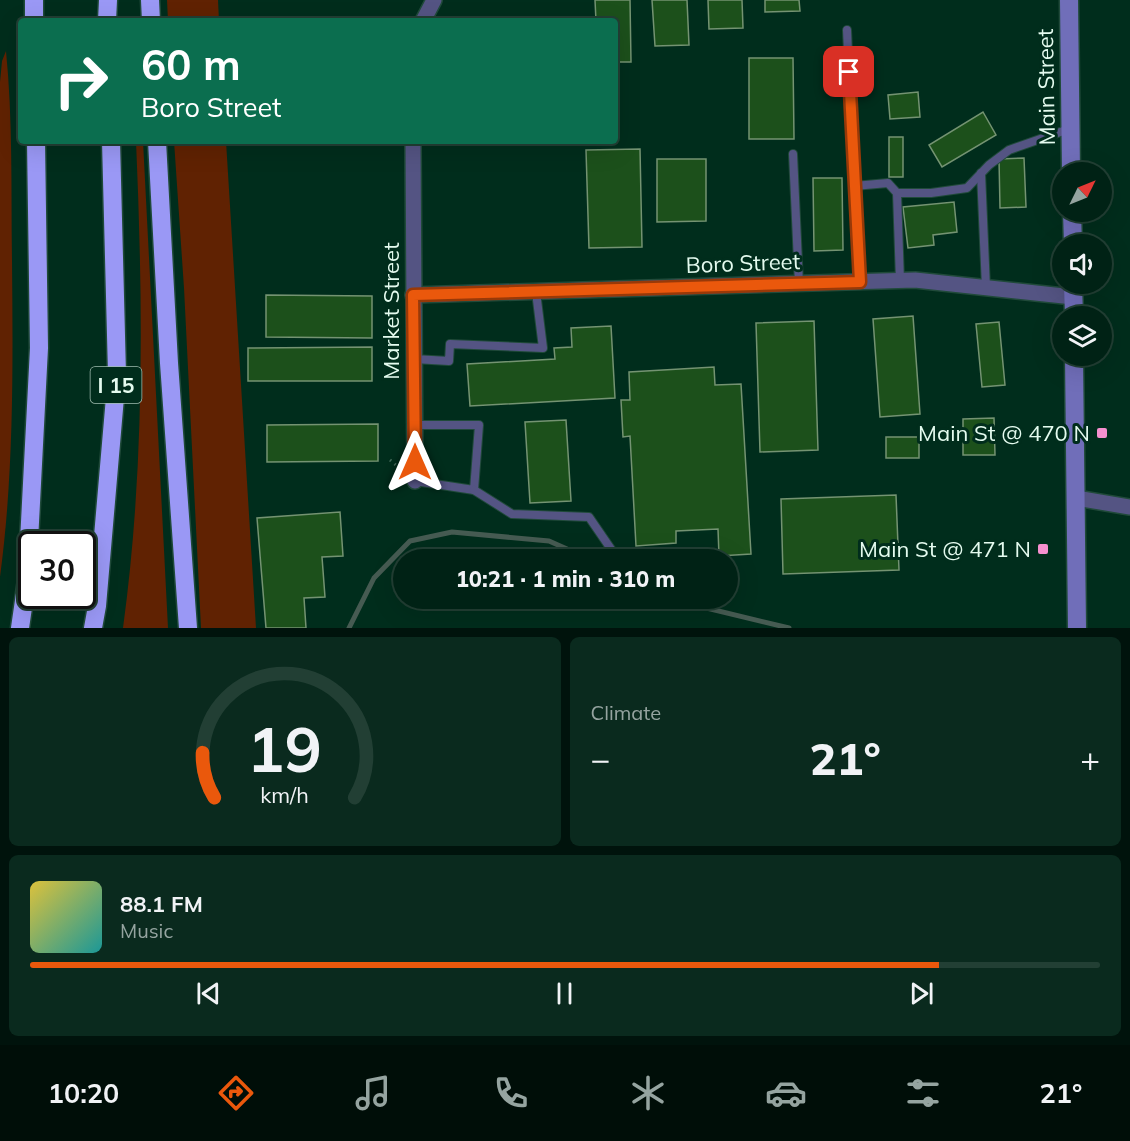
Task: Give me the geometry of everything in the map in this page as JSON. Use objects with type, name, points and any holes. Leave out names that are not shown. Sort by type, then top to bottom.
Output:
[{"type":"highway","points":[[34,0],[34,18]]},
{"type":"highway","points":[[107,18],[108,0]]},
{"type":"highway","points":[[150,0],[151,18]]},
{"type":"highway","points":[[20,628],[27,580],[39,348],[36,144]]},
{"type":"highway","name":"I 15","points":[[93,628],[97,606],[117,374],[111,144]]},
{"type":"highway","points":[[157,144],[188,628]]},
{"type":"main road","name":"Main Street","points":[[1069,0],[1071,162]]},
{"type":"main road","points":[[1074,366],[1077,628]]},
{"type":"street","points":[[425,18],[434,0]]},
{"type":"street","name":"Market Street","points":[[412,144],[415,481]]},
{"type":"street","name":"Boro Street","points":[[413,295],[915,280],[986,288],[1052,290]]},
{"type":"street","points":[[1076,498],[1130,507]]},
{"type":"lane","points":[[847,30],[860,282]]},
{"type":"lane","points":[[897,193],[931,193],[967,188],[1008,150],[1071,129]]},
{"type":"lane","points":[[793,154],[800,284]]},
{"type":"lane","points":[[981,173],[986,288]]},
{"type":"lane","points":[[854,186],[888,183],[897,193],[900,281]]},
{"type":"lane","points":[[414,359],[449,361],[450,345],[543,348],[536,292]]},
{"type":"lane","points":[[414,425],[479,425],[474,490]]},
{"type":"lane","points":[[415,481],[474,490],[512,514],[589,517],[611,549]]},
{"type":"shaded area","points":[[167,0],[218,0],[219,18],[168,18]]},
{"type":"shaded area","points":[[6,51],[11,156],[12,379],[8,498],[0,577],[0,82],[2,61]]},
{"type":"shaded area","points":[[136,144],[143,144],[168,628],[123,628],[139,446],[140,263]]},
{"type":"shaded area","points":[[174,144],[226,144],[256,628],[201,628],[184,288]]},
{"type":"building","points":[[595,0],[630,0],[631,62],[618,62],[618,18],[596,18]]},
{"type":"building","points":[[652,0],[687,0],[689,45],[655,46]]},
{"type":"building","points":[[708,0],[742,0],[743,28],[709,29]]},
{"type":"building","points":[[765,0],[799,0],[800,11],[765,12]]},
{"type":"building","points":[[749,58],[793,58],[794,139],[749,139]]},
{"type":"building","points":[[918,92],[920,117],[890,119],[888,95]]},
{"type":"building","points":[[983,112],[996,135],[942,167],[929,145]]},
{"type":"building","points":[[889,137],[903,137],[903,177],[889,177]]},
{"type":"building","points":[[640,149],[642,247],[589,248],[586,150]]},
{"type":"building","points":[[1024,158],[1026,207],[1000,208],[999,159]]},
{"type":"building","points":[[657,159],[706,159],[706,221],[657,222]]},
{"type":"building","points":[[813,178],[842,178],[843,250],[814,251]]},
{"type":"building","points":[[954,202],[957,232],[933,235],[934,245],[908,248],[903,207]]},
{"type":"building","points":[[266,295],[372,296],[372,338],[266,337]]},
{"type":"building","points":[[913,316],[920,414],[880,417],[873,319]]},
{"type":"building","points":[[814,321],[818,450],[760,452],[756,323]]},
{"type":"building","points":[[999,322],[1005,385],[982,387],[976,324]]},
{"type":"building","points":[[611,326],[615,398],[470,406],[467,364],[555,359],[554,348],[572,347],[571,328]]},
{"type":"building","points":[[372,347],[372,381],[248,381],[248,348]]},
{"type":"building","points":[[714,367],[715,385],[741,384],[751,554],[738,555],[738,549],[719,549],[718,529],[676,531],[676,543],[636,546],[630,436],[623,437],[621,400],[630,400],[629,372]]},
{"type":"building","points":[[994,418],[995,455],[963,455],[963,419]]},
{"type":"building","points":[[566,420],[571,501],[530,503],[525,422]]},
{"type":"building","points":[[378,424],[378,461],[267,462],[267,425]]},
{"type":"building","points":[[886,437],[919,437],[919,458],[886,458]]},
{"type":"building","points":[[896,495],[899,570],[783,574],[781,499]]},
{"type":"building","points":[[340,512],[343,556],[322,557],[325,597],[304,598],[306,628],[266,628],[257,518]]},
{"type":"waterway","points":[[402,549],[410,541],[452,532],[549,541],[567,549]]},
{"type":"waterway","points":[[349,628],[374,578],[393,558]]},
{"type":"waterway","points":[[710,609],[789,628]]},
{"type":"place","name":"Main St @ 470 N","points":[[1102,433]]},
{"type":"place","name":"Main St @ 471 N","points":[[1043,549]]},
{"type":"route","points":[[415,462],[413,295],[860,282],[849,72]]}]
